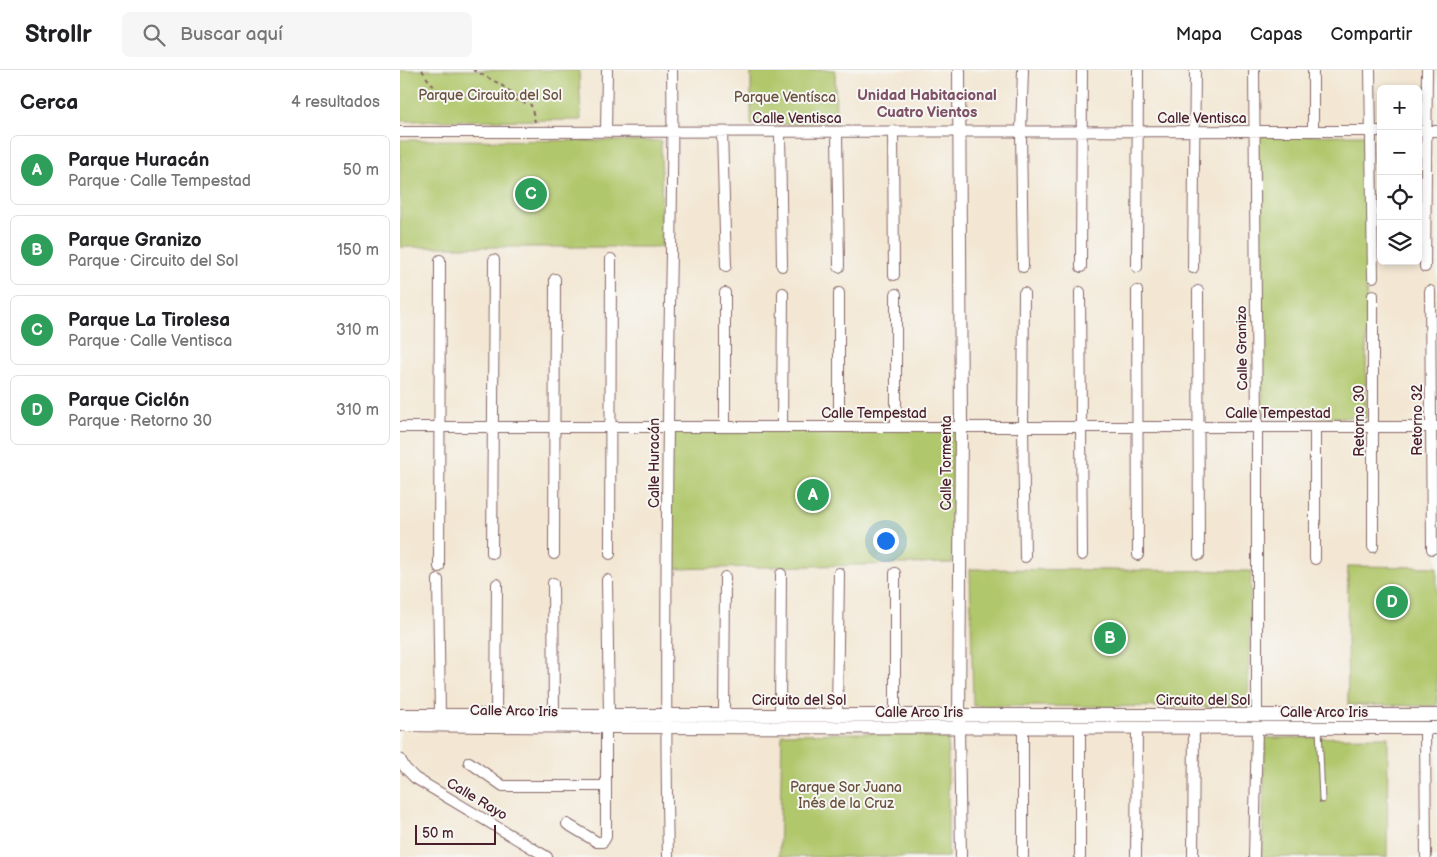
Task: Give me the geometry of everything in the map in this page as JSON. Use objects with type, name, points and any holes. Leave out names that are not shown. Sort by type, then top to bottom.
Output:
[{"type":"street","points":[[606,132],[607,70]]},
{"type":"street","name":"Calle Huracán","points":[[668,857],[666,721],[673,132],[672,70]]},
{"type":"street","name":"Calle Tormenta","points":[[959,70],[961,427],[959,721],[961,857]]},
{"type":"street","points":[[1023,70],[1021,132],[1024,267]]},
{"type":"street","points":[[1080,267],[1082,70]]},
{"type":"street","points":[[1137,267],[1138,70]]},
{"type":"street","points":[[1193,268],[1195,70]]},
{"type":"street","name":"Calle Granizo","points":[[1254,70],[1257,428],[1254,857]]},
{"type":"street","points":[[1313,70],[1313,131]]},
{"type":"street","points":[[1370,70],[1376,131],[1373,277]]},
{"type":"street","points":[[1425,266],[1422,132],[1427,70]]},
{"type":"street","name":"Calle Ventisca","points":[[400,132],[1376,131]]},
{"type":"street","points":[[722,132],[726,266]]},
{"type":"street","points":[[780,132],[782,266]]},
{"type":"street","points":[[837,132],[840,268]]},
{"type":"street","points":[[893,132],[894,275]]},
{"type":"street","points":[[1422,132],[1437,132]]},
{"type":"street","points":[[610,554],[611,259]]},
{"type":"street","points":[[439,567],[440,260]]},
{"type":"street","points":[[492,553],[494,260]]},
{"type":"street","points":[[554,554],[555,279]]},
{"type":"street","points":[[1198,291],[1199,555]]},
{"type":"street","name":"Retorno 32","points":[[1430,291],[1434,427],[1432,549]]},
{"type":"street","points":[[1080,292],[1082,555]]},
{"type":"street","points":[[1137,292],[1136,427],[1138,555]]},
{"type":"street","points":[[724,427],[725,293]]},
{"type":"street","points":[[782,293],[782,427]]},
{"type":"street","points":[[839,293],[839,427]]},
{"type":"street","points":[[1024,293],[1023,427],[1025,557]]},
{"type":"street","points":[[896,294],[896,427]]},
{"type":"street","name":"Retorno 30","points":[[1373,295],[1373,547]]},
{"type":"street","name":"Calle Tempestad","points":[[400,427],[1434,427]]},
{"type":"street","points":[[1315,427],[1315,559]]},
{"type":"street","points":[[837,715],[839,573]]},
{"type":"street","points":[[780,715],[781,574]]},
{"type":"street","points":[[895,574],[895,715]]},
{"type":"street","points":[[724,715],[725,577]]},
{"type":"street","points":[[438,580],[440,715]]},
{"type":"street","points":[[567,824],[598,842],[603,842],[606,837],[608,721],[607,580]]},
{"type":"street","points":[[553,583],[554,715]]},
{"type":"street","points":[[496,715],[497,584]]},
{"type":"street","points":[[400,715],[554,715],[608,721]]},
{"type":"street","name":"Circuito del Sol","points":[[666,721],[724,715],[895,715],[959,721],[1357,722],[1437,715]]},
{"type":"street","name":"Calle Arco Iris","points":[[400,726],[608,721],[959,721],[1023,727],[1137,728],[1194,727],[1256,721],[1319,727],[1357,722],[1431,728]]},
{"type":"street","points":[[1023,727],[1023,857]]},
{"type":"street","points":[[1192,857],[1194,727]]},
{"type":"street","points":[[1080,728],[1080,857]]},
{"type":"street","points":[[1136,857],[1137,728]]},
{"type":"street","points":[[1426,857],[1431,728]]},
{"type":"street","name":"Calle Rayo","points":[[400,759],[405,768],[415,778],[547,857]]},
{"type":"street","points":[[469,762],[503,786],[606,786]]},
{"type":"lane","points":[[1319,727],[1322,800]]},
{"type":"path","points":[[422,70],[434,88],[448,96],[461,97],[471,95],[520,100],[531,106]]},
{"type":"path","points":[[473,70],[498,83],[531,106],[537,132]]},
{"type":"green space","name":"Parque Circuito del Sol","points":[[400,70],[579,70],[581,120],[400,121]]},
{"type":"green space","name":"Parque Ventísca","points":[[751,70],[835,70],[836,123],[751,125]]},
{"type":"green space","points":[[1367,135],[1366,418],[1263,415],[1258,136]]},
{"type":"green space","points":[[400,140],[661,141],[662,247],[400,247]]},
{"type":"green space","points":[[668,427],[961,427],[952,563],[670,569]]},
{"type":"green space","points":[[1348,566],[1437,567],[1437,706],[1348,705]]},
{"type":"green space","points":[[970,569],[1251,571],[1248,707],[973,706]]},
{"type":"green space","name":"Parque Sor Juana Inés de la Cruz","points":[[948,732],[948,857],[779,857],[782,734]]},
{"type":"green space","points":[[1388,737],[1387,857],[1262,857],[1265,738]]},
{"type":"place","name":"Parque La Tirolesa","points":[[531,194]]},
{"type":"place","name":"Parque Huracán","points":[[813,495]]},
{"type":"place","name":"Parque Ciclón","points":[[1392,602]]},
{"type":"place","name":"Parque Granizo","points":[[1110,638]]},
{"type":"district","name":"Unidad Habitacional Cuatro Vientos","points":[[927,104]]}]
